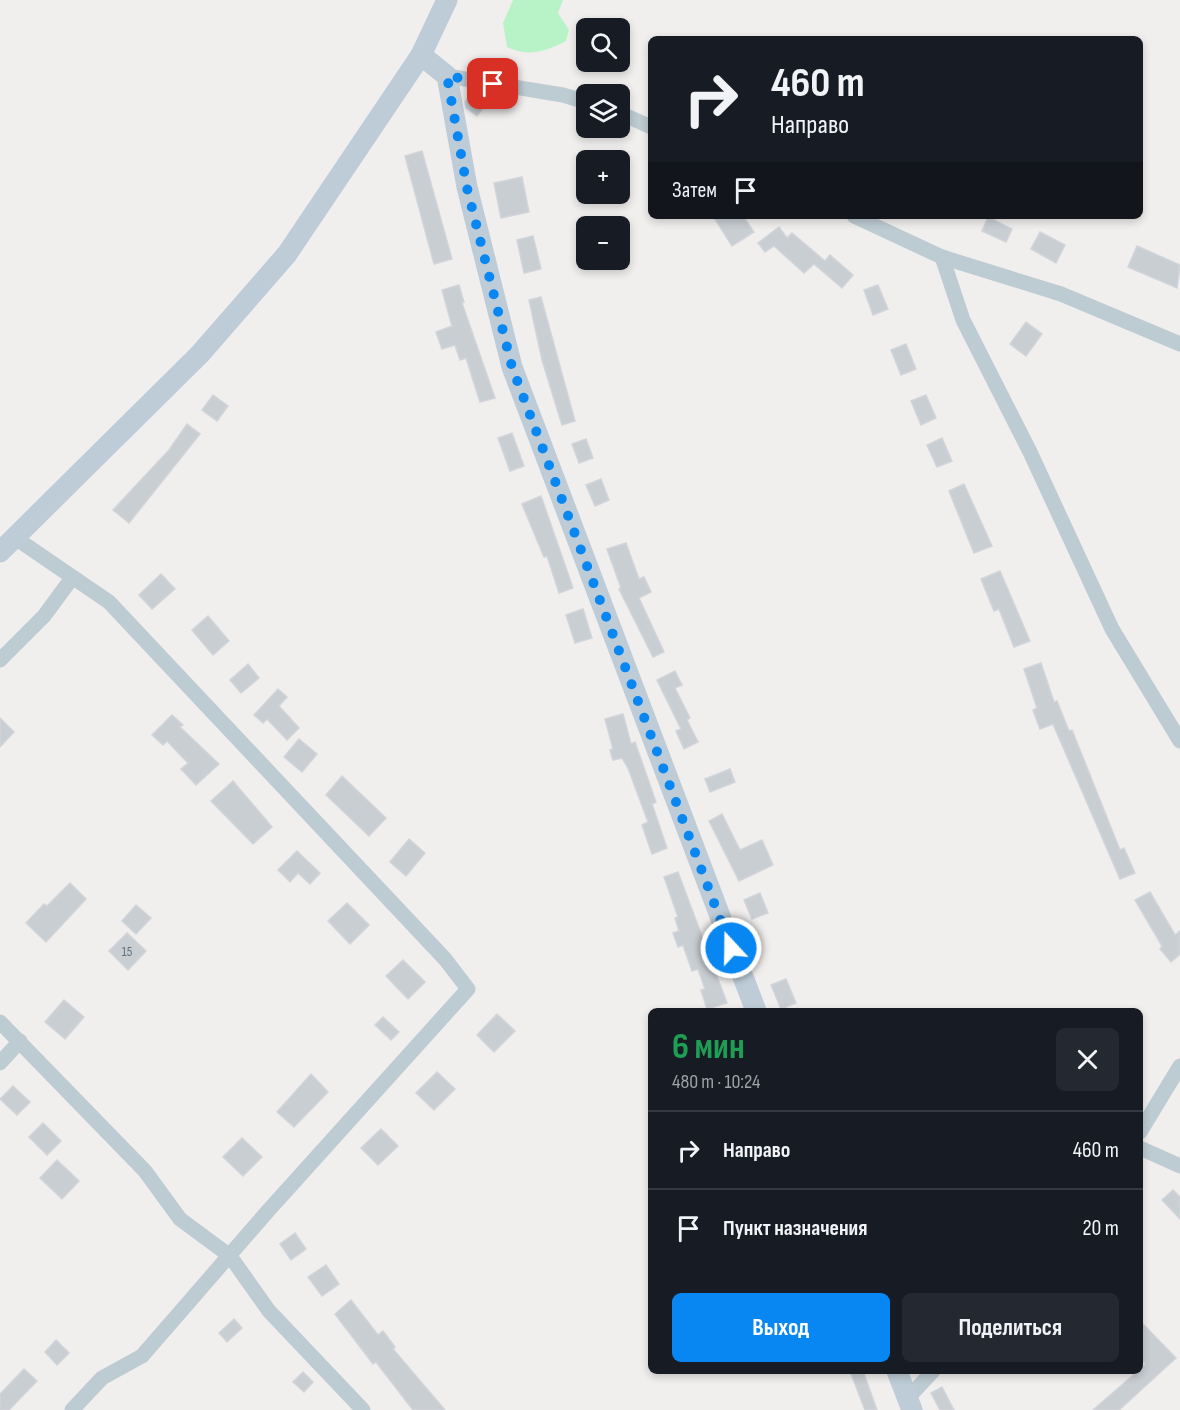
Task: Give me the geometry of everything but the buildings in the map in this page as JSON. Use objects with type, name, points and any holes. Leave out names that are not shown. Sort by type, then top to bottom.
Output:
[{"type":"street","points":[[72,1410],[102,1378],[142,1356],[468,989],[445,958],[109,602],[72,578],[7,544],[200,354],[287,254],[421,55],[447,0]]},
{"type":"street","points":[[421,55],[447,76],[576,99]]},
{"type":"street","points":[[447,76],[467,188],[512,367],[755,1008]]},
{"type":"street","points":[[630,118],[648,126]]},
{"type":"street","points":[[860,219],[942,257],[1061,294],[1180,344]]},
{"type":"street","points":[[942,257],[963,320],[1030,452],[1113,629],[1180,741]]},
{"type":"street","points":[[0,660],[44,616],[72,578]]},
{"type":"street","points":[[0,1022],[145,1171],[180,1219],[230,1256],[269,1311],[363,1410]]},
{"type":"street","points":[[0,1063],[20,1041]]},
{"type":"street","points":[[1143,1127],[1180,1066]]},
{"type":"street","points":[[1143,1149],[1180,1166]]},
{"type":"street","points":[[898,1374],[910,1404]]},
{"type":"street","points":[[910,1404],[931,1374]]},
{"type":"green space","points":[[513,0],[563,0],[558,13],[569,30],[566,41],[536,52],[522,52],[507,47],[503,23]]},
{"type":"route","points":[[493,84],[447,76],[467,188],[512,367],[731,948]]}]
